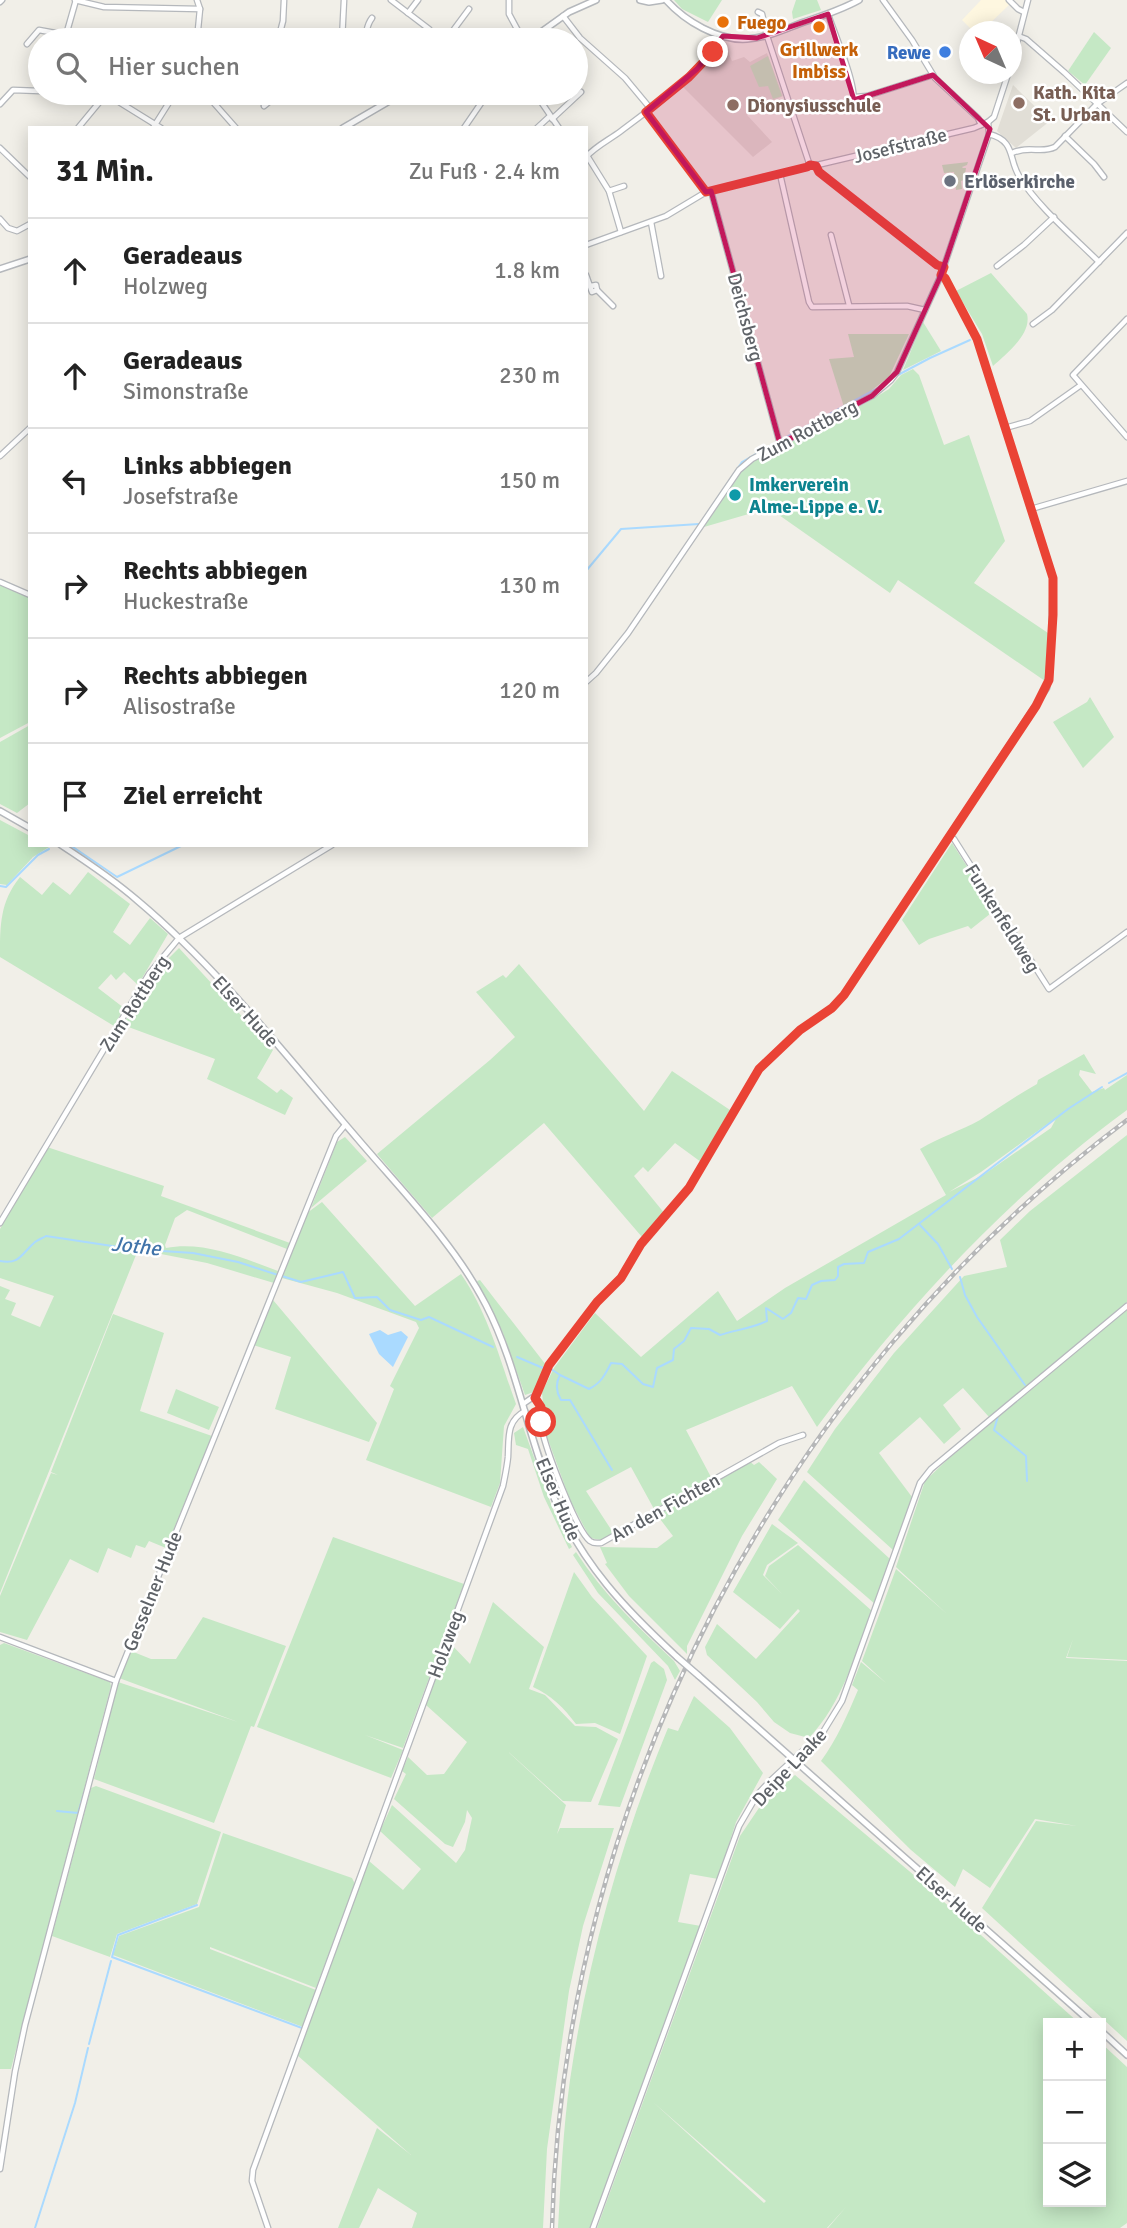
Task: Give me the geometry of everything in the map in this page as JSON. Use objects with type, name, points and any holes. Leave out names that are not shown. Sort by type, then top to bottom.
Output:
[{"type":"street","points":[[68,28],[75,0],[104,7],[200,9]]},
{"type":"street","points":[[104,0],[104,7]]},
{"type":"street","points":[[197,0],[200,9],[198,28]]},
{"type":"street","points":[[281,28],[284,0]]},
{"type":"street","points":[[343,28],[344,0]]},
{"type":"street","points":[[391,0],[428,28]]},
{"type":"street","points":[[408,13],[418,0]]},
{"type":"street","points":[[509,0],[509,14],[517,28]]},
{"type":"street","points":[[546,28],[563,16],[596,0]]},
{"type":"street","points":[[640,0],[664,0],[682,16],[723,36],[746,40],[767,36],[859,0]]},
{"type":"street","points":[[883,0],[933,75],[978,118],[981,125]]},
{"type":"street","points":[[1009,0],[1024,12]]},
{"type":"street","points":[[1022,21],[1028,0]]},
{"type":"street","points":[[455,28],[469,9]]},
{"type":"street","points":[[758,12],[762,14],[767,36],[812,165],[937,265],[944,267]]},
{"type":"street","points":[[828,14],[846,63],[855,97],[853,104]]},
{"type":"street","points":[[563,16],[572,28]]},
{"type":"street","points":[[366,28],[372,18]]},
{"type":"street","points":[[588,155],[703,64],[723,36]]},
{"type":"street","points":[[1022,38],[1127,132]]},
{"type":"street","points":[[588,45],[625,78],[708,192]]},
{"type":"street","points":[[855,97],[867,96],[933,75]]},
{"type":"street","points":[[1012,153],[1025,148],[1052,149],[1097,104],[1127,83]]},
{"type":"street","points":[[1005,84],[996,115],[988,122],[989,134],[1006,143],[1012,153],[1017,173],[1027,188],[1099,262]]},
{"type":"street","points":[[0,104],[13,90],[28,91]]},
{"type":"street","points":[[80,126],[97,105]]},
{"type":"street","points":[[127,105],[157,126],[168,105]]},
{"type":"street","points":[[216,105],[234,126]]},
{"type":"street","points":[[346,126],[382,105]]},
{"type":"street","points":[[465,126],[480,105]]},
{"type":"street","points":[[543,105],[557,126]]},
{"type":"street","points":[[540,126],[566,105]]},
{"type":"street","name":"Josefstraße","points":[[588,244],[666,216],[708,192],[988,122]]},
{"type":"street","name":"Zum Rottberg","points":[[588,680],[628,633],[739,470],[752,458],[872,396],[897,372],[941,275],[989,134]]},
{"type":"street","points":[[1065,136],[1104,177]]},
{"type":"street","points":[[0,148],[28,175]]},
{"type":"street","points":[[588,158],[609,191],[621,232]]},
{"type":"street","points":[[780,174],[812,307],[907,306],[925,310]]},
{"type":"street","points":[[609,191],[624,186]]},
{"type":"street","name":"Deichsberg","points":[[708,192],[780,444]]},
{"type":"street","points":[[997,266],[1054,217]]},
{"type":"street","points":[[0,219],[8,228],[17,231],[28,225]]},
{"type":"street","points":[[651,222],[661,276]]},
{"type":"street","points":[[1033,324],[1052,310],[1127,233]]},
{"type":"street","points":[[831,235],[849,305]]},
{"type":"street","points":[[0,269],[28,260]]},
{"type":"street","points":[[524,1407],[535,1398],[549,1365],[597,1302],[621,1278],[641,1244],[689,1188],[759,1069],[800,1030],[832,1008],[844,995],[1042,697],[1048,684],[1054,586],[977,339],[941,275]]},
{"type":"street","points":[[592,290],[613,306]]},
{"type":"street","points":[[1127,319],[1073,375],[1127,437]]},
{"type":"street","points":[[1005,428],[1030,421],[1081,384]]},
{"type":"street","points":[[0,456],[28,430]]},
{"type":"street","points":[[1031,509],[1127,481]]},
{"type":"street","points":[[0,582],[28,594]]},
{"type":"street","points":[[0,811],[28,827]]},
{"type":"street","name":"Funkenfeldweg","points":[[950,836],[1049,989],[1127,932]]},
{"type":"street","name":"Elser Hude","points":[[64,847],[136,899],[179,938],[248,1013],[432,1226],[471,1277],[500,1334],[554,1498],[580,1549],[623,1605],[677,1657],[1085,2018]]},
{"type":"street","name":"Zum Rottberg","points":[[0,1223],[149,974],[179,938],[329,847]]},
{"type":"street","name":"Gesselner Hude","points":[[0,2169],[14,2076],[25,2025],[116,1681],[331,1148],[345,1125]]},
{"type":"street","name":"Deipe Laake","points":[[593,2228],[739,1825],[757,1795],[823,1732],[842,1701],[920,1483],[930,1469],[1127,1306]]},
{"type":"street","name":"An den Fichten","points":[[535,1398],[541,1407],[543,1434],[556,1473],[575,1515],[593,1543],[601,1543],[779,1443],[803,1434]]},
{"type":"street","name":"Holzweg","points":[[268,2228],[252,2181],[252,2173],[503,1486],[509,1429],[524,1407]]},
{"type":"street","points":[[0,1637],[116,1681]]},
{"type":"street","points":[[1106,2036],[1127,2055]]},
{"type":"highlighted area","points":[[828,14],[854,100],[933,75],[990,129],[941,275],[897,372],[872,396],[780,444],[711,191],[706,192],[646,112],[697,69],[723,36],[757,38]]},
{"type":"shaded area","points":[[981,0],[1005,0],[1009,5],[992,21],[962,20]]},
{"type":"shaded area","name":"Dionysiusschule","points":[[727,49],[732,61],[744,57],[750,62],[767,53],[783,96],[747,115],[772,142],[753,157],[682,86]]},
{"type":"shaded area","name":"Kath. Kita St. Urban","points":[[1013,85],[1050,121],[1016,148],[997,131]]},
{"type":"green space","points":[[674,0],[722,0],[708,22],[682,9]]},
{"type":"green space","points":[[796,0],[817,0],[821,10],[793,19]]},
{"type":"green space","points":[[1094,32],[1111,48],[1085,85],[1068,71]]},
{"type":"green space","points":[[768,56],[782,96],[773,99],[768,86],[759,87],[750,66]]},
{"type":"green space","points":[[968,162],[962,167],[966,168],[964,180],[961,181],[962,189],[956,190],[954,172],[944,173],[942,165]]},
{"type":"green space","points":[[991,273],[1027,314],[1028,321],[1017,343],[993,366],[982,334],[956,291]]},
{"type":"green space","points":[[923,322],[941,351],[903,370]]},
{"type":"green space","points":[[848,334],[909,334],[889,377],[844,407],[829,359],[854,357]]},
{"type":"green space","points":[[913,369],[919,375],[944,445],[969,435],[1005,541],[974,583],[1048,633],[1045,681],[898,580],[890,593],[769,508],[704,527],[742,471],[754,461],[868,402],[889,389],[901,375]]},
{"type":"green space","points":[[0,585],[28,596],[28,723],[0,738]]},
{"type":"green space","points":[[1090,697],[1114,737],[1083,768],[1053,722],[1087,702]]},
{"type":"green space","points":[[28,726],[28,805],[17,813],[0,804],[0,742]]},
{"type":"green space","points":[[0,820],[28,835],[28,847],[49,847],[33,857],[7,885],[0,884]]},
{"type":"green space","points":[[952,843],[995,910],[971,929],[968,926],[919,945],[902,920]]},
{"type":"green space","points":[[88,872],[130,904],[113,932],[130,945],[150,918],[168,934],[138,985],[124,972],[116,980],[111,974],[98,988],[124,1008],[114,1026],[0,957],[2,914],[8,896],[20,877],[42,895],[53,882],[70,895]]},
{"type":"green space","points":[[179,948],[273,1050],[257,1078],[277,1093],[281,1089],[293,1098],[285,1115],[207,1079],[215,1059],[123,1025],[153,974]]},
{"type":"green space","points":[[519,964],[644,1111],[672,1071],[730,1110],[701,1162],[675,1143],[648,1172],[643,1167],[634,1176],[665,1214],[642,1237],[544,1123],[432,1218],[377,1154],[515,1037],[476,992],[503,975],[506,978]]},
{"type":"green space","points":[[1084,1054],[1096,1074],[1080,1070],[1079,1075],[1092,1092],[1104,1088],[1105,1090],[1127,1075],[1127,1110],[1040,1180],[960,1257],[886,1340],[817,1427],[792,1386],[686,1430],[712,1479],[654,1509],[631,1467],[586,1491],[614,1534],[601,1540],[590,1538],[570,1500],[546,1434],[542,1392],[554,1368],[595,1313],[641,1357],[718,1291],[737,1321],[785,1288],[946,1195],[920,1149],[980,1120],[1037,1084],[1038,1080]],"holes":[[[1057,1117],[1051,1128],[983,1175],[949,1192]]]},
{"type":"green space","points":[[1127,1135],[1127,1302],[989,1417],[963,1388],[943,1405],[961,1429],[944,1444],[920,1417],[879,1453],[912,1497],[893,1550],[807,1472],[835,1429],[894,1353],[964,1276],[1007,1267],[1000,1240],[1030,1211]]},
{"type":"green space","points":[[345,1137],[367,1161],[311,1208],[337,1142]]},
{"type":"green space","points":[[47,1147],[164,1186],[161,1196],[290,1243],[287,1249],[187,1210],[175,1218],[166,1248],[195,1247],[237,1256],[278,1271],[274,1283],[207,1263],[147,1252],[136,1255],[0,1593],[0,1286],[10,1290],[5,1299],[16,1303],[11,1315],[40,1327],[54,1296],[0,1278],[0,1229]]},
{"type":"green space","points":[[322,1202],[415,1306],[461,1274],[479,1305],[516,1404],[504,1426],[500,1483],[491,1507],[366,1460],[394,1389],[390,1386],[419,1328],[416,1322],[337,1293],[282,1278],[307,1213]]},
{"type":"green space","points":[[480,1280],[546,1365],[534,1392],[525,1395],[503,1333],[477,1281]]},
{"type":"green space","points":[[273,1300],[377,1423],[369,1442],[275,1409],[291,1357],[253,1345]]},
{"type":"green space","points":[[1127,1310],[1127,1660],[1067,1657],[1073,1639],[1066,1658],[1127,1661],[1127,2041],[1106,2022],[1106,2018],[1102,2018],[982,1908],[1036,1821],[1077,1826],[1035,1819],[990,1888],[963,1869],[955,1887],[911,1850],[821,1761],[837,1736],[858,1690],[852,1685],[861,1662],[886,1683],[862,1661],[896,1569],[947,1614],[896,1567],[925,1481]]},
{"type":"green space","points":[[113,1314],[164,1333],[140,1411],[212,1436],[166,1548],[149,1541],[145,1548],[136,1545],[131,1558],[108,1548],[98,1573],[70,1559],[27,1640],[0,1632],[0,1596],[51,1473],[58,1475],[51,1472]]},
{"type":"green space","points":[[176,1389],[219,1407],[209,1430],[167,1413]]},
{"type":"green space","points":[[523,1427],[554,1512],[572,1547],[569,1549],[544,1497],[528,1449],[516,1445],[514,1433]]},
{"type":"green space","points":[[749,1461],[754,1465],[759,1462],[777,1479],[742,1536],[687,1646],[687,1654],[629,1596],[605,1564],[607,1563],[600,1547],[657,1548],[673,1536],[657,1515]]},
{"type":"green space","points":[[804,1480],[890,1559],[875,1604],[778,1520]]},
{"type":"green space","points":[[772,1524],[798,1543],[767,1565],[763,1575],[782,1594],[765,1576],[769,1566],[798,1545],[872,1611],[839,1694],[809,1738],[790,1733],[774,1722],[757,1702],[707,1655],[705,1647],[717,1624],[756,1659],[800,1611],[798,1609],[780,1629],[733,1592]]},
{"type":"green space","points":[[333,1537],[464,1584],[403,1748],[365,1735],[403,1750],[391,1778],[257,1727]]},
{"type":"green space","points":[[576,1552],[609,1596],[674,1661],[680,1671],[675,1680],[668,1666],[598,1593],[573,1555]]},
{"type":"green space","points":[[574,1572],[592,1597],[647,1656],[620,1734],[595,1723],[576,1724],[557,1702],[533,1687]]},
{"type":"green space","points":[[493,1602],[544,1647],[529,1689],[545,1695],[575,1726],[596,1727],[618,1739],[591,1802],[563,1801],[504,1748],[566,1805],[557,1834],[560,1828],[614,1828],[583,1926],[569,1991],[547,2149],[543,2228],[412,2228],[417,2213],[378,2188],[359,2228],[338,2228],[377,2128],[411,2155],[297,2055],[369,1861],[403,1890],[421,1869],[380,1831],[392,1805],[456,1863],[465,1850],[472,1818],[467,1810],[465,1822],[453,1847],[445,1844],[394,1799],[406,1774],[402,1771],[408,1757],[427,1775],[444,1774],[467,1742],[426,1705],[449,1642],[470,1664]]},
{"type":"green space","points":[[203,1617],[286,1646],[254,1727],[251,1726],[214,1823],[94,1779],[118,1682],[238,1722],[119,1678],[131,1651],[151,1659],[176,1659]]},
{"type":"green space","points":[[4,1643],[110,1682],[111,1686],[11,2069],[0,2069],[0,1645]]},
{"type":"green space","points":[[654,1661],[664,1669],[667,1680],[620,1807],[598,1805],[651,1663]]},
{"type":"green space","points":[[694,1696],[730,1728],[763,1773],[736,1822],[718,1879],[690,1874],[678,1922],[701,1926],[592,2228],[558,2228],[564,2135],[577,2034],[608,1901],[635,1814],[668,1728],[678,1731]]},
{"type":"green space","points":[[795,1775],[915,1876],[1073,2018],[1043,2018],[1043,2207],[1106,2207],[1106,2048],[1127,2067],[1127,2223],[1120,2228],[828,2228],[846,2207],[827,2228],[597,2228],[740,1836],[763,1802]],"holes":[[[653,2102],[766,2201],[764,2203]]]},
{"type":"green space","points":[[96,1786],[221,1832],[197,1904],[117,1934],[110,1957],[52,1936],[91,1788]]},
{"type":"green space","points":[[223,1833],[352,1878],[355,1884],[316,1988],[210,1947],[316,1990],[303,2027],[113,1955],[119,1936],[199,1907]]},
{"type":"water","points":[[380,1330],[388,1335],[401,1331],[408,1337],[393,1367],[379,1354],[369,1334]]},
{"type":"waterway","points":[[896,376],[970,340]]},
{"type":"waterway","points":[[783,439],[878,388]]},
{"type":"waterway","points":[[710,509],[742,462],[777,442]]},
{"type":"waterway","points":[[588,569],[621,529],[699,524]]},
{"type":"waterway","points":[[73,847],[117,877],[179,847]]},
{"type":"waterway","points":[[0,886],[6,887],[38,855],[49,849]]},
{"type":"waterway","points":[[1109,1083],[1127,1073]]},
{"type":"waterway","points":[[560,1375],[589,1389],[597,1384],[611,1363],[622,1364],[643,1384],[653,1387],[657,1368],[673,1360],[674,1349],[684,1341],[691,1328],[709,1329],[720,1335],[767,1321],[766,1308],[783,1319],[791,1313],[798,1298],[806,1299],[812,1285],[835,1280],[838,1267],[844,1264],[864,1263],[868,1252],[899,1239],[1068,1109],[1102,1087]]},
{"type":"waterway","points":[[920,1225],[938,1244],[952,1269]]},
{"type":"waterway","name":"Jothe","points":[[0,1261],[16,1260],[35,1242],[46,1236],[132,1249],[193,1253],[238,1262],[278,1275]]},
{"type":"waterway","points":[[282,1276],[301,1282],[343,1272],[355,1298],[377,1297],[390,1310],[421,1320],[429,1317],[493,1347]]},
{"type":"waterway","points":[[960,1277],[965,1295],[977,1317],[1025,1385]]},
{"type":"waterway","points":[[517,1357],[543,1368]]},
{"type":"waterway","points":[[551,1369],[560,1375],[557,1388],[561,1400],[570,1400],[612,1470]]},
{"type":"waterway","points":[[1021,1397],[998,1416],[994,1430],[1026,1456],[1027,1481]]},
{"type":"waterway","points":[[57,1811],[78,1813],[85,1790]]},
{"type":"waterway","points":[[197,1905],[118,1935],[112,1957],[302,2028]]},
{"type":"waterway","points":[[89,2044],[111,1961]]},
{"type":"waterway","points":[[35,2228],[75,2103],[88,2048]]},
{"type":"railway","points":[[552,2228],[566,2067],[598,1909],[648,1756],[714,1609],[796,1470],[893,1342],[1004,1224],[1127,1120]]},
{"type":"place","name":"Fuego","points":[[723,22]]},
{"type":"place","name":"Grillwerk Imbiss","points":[[819,27]]},
{"type":"place","name":"Rewe","points":[[945,52]]},
{"type":"place","name":"Kath. Kita St. Urban","points":[[1019,103]]},
{"type":"place","name":"Dionysiusschule","points":[[733,105]]},
{"type":"place","name":"Erlöserkirche","points":[[950,181]]},
{"type":"place","name":"Imkerverein Alme-Lippe e. V.","points":[[735,495]]},
{"type":"route","points":[[541,1422],[542,1411],[535,1398],[549,1365],[597,1302],[621,1278],[641,1244],[689,1188],[759,1069],[800,1030],[832,1008],[844,995],[1036,706],[1049,680],[1053,578],[977,339],[941,275],[944,267],[937,265],[819,172],[816,166],[810,165],[706,192],[646,112],[689,77],[713,52]]}]
